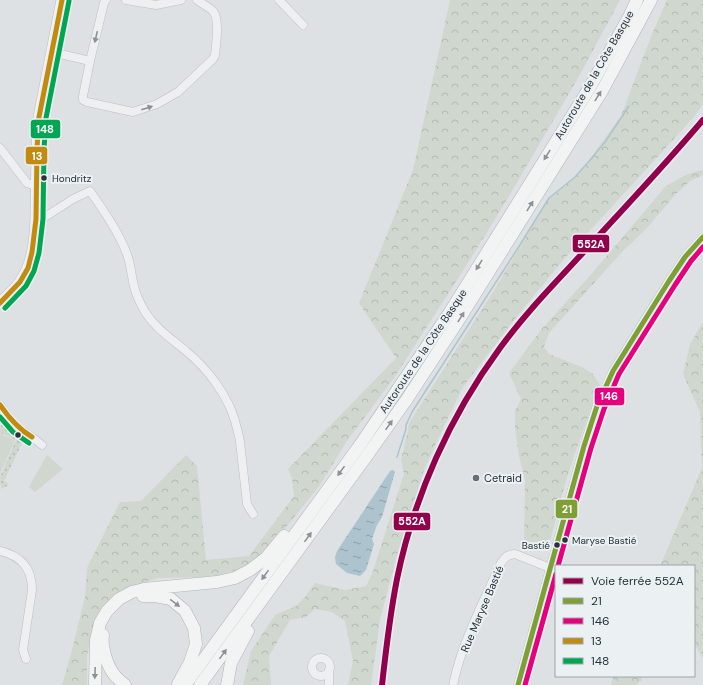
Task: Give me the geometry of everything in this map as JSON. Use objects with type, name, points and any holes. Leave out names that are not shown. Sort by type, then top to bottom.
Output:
[{"type":"highway","name":"Autoroute de la Côte Basque","points":[[185,685],[364,439],[450,312],[590,87],[637,0]]},
{"type":"highway","name":"Autoroute de la Côte Basque","points":[[200,685],[407,399],[460,318],[602,91],[641,20],[650,0]]},
{"type":"highway","points":[[95,685],[96,640],[100,623],[119,599],[132,592],[144,589],[217,582],[235,578],[250,570],[266,558],[308,506],[321,498]]},
{"type":"highway","points":[[227,685],[231,663],[237,650],[268,599],[277,580]]},
{"type":"highway","points":[[125,685],[113,673],[105,655],[103,638],[107,621],[120,605],[133,597],[155,596],[171,599],[185,611],[194,628],[196,644],[190,662],[177,685]]},
{"type":"main road","points":[[0,303],[20,282],[29,266],[33,252],[36,219],[36,165],[39,117],[62,0]]},
{"type":"street","points":[[106,0],[90,61],[83,96],[84,100],[87,102],[133,112],[157,104],[178,92],[216,55],[216,16],[213,11],[197,0]]},
{"type":"street","points":[[126,0],[156,5],[181,0]]},
{"type":"street","points":[[278,0],[303,25]]},
{"type":"street","points":[[52,52],[90,61]]},
{"type":"street","points":[[0,148],[27,183],[36,186]]},
{"type":"street","points":[[36,219],[45,217],[73,199],[90,191],[122,241],[129,259],[137,298],[145,312],[151,321],[170,339],[188,352],[208,372],[224,396],[235,420],[239,437],[247,504],[253,514]]},
{"type":"street","points":[[518,685],[591,420],[613,371],[685,257],[703,237]]},
{"type":"street","points":[[0,405],[11,421],[42,445]]},
{"type":"street","points":[[0,551],[17,557],[28,570],[32,581],[23,650],[26,659]]},
{"type":"street","name":"Rue Maryse Bastié","points":[[453,685],[455,674],[473,624],[505,557],[515,554],[550,568]]},
{"type":"street","points":[[329,670],[329,685]]},
{"type":"green space","points":[[450,0],[620,0],[582,71],[508,198],[466,266],[394,378],[347,441],[320,485],[267,551],[248,567],[212,577],[158,578],[120,591],[97,616],[87,655],[87,685],[62,685],[85,597],[87,568],[120,502],[141,501],[186,455],[197,466],[206,560],[249,556],[294,496],[292,478],[288,469],[396,358],[359,303],[413,170]]},
{"type":"green space","points":[[667,0],[703,0],[703,104],[694,117],[564,259],[514,320],[463,387],[424,470],[396,558],[380,620],[371,685],[348,685],[353,661],[345,621],[332,612],[315,609],[306,617],[290,620],[269,656],[271,685],[243,685],[251,651],[275,615],[296,606],[305,597],[315,583],[345,590],[366,586],[372,574],[404,474],[401,460],[409,423],[493,292],[548,200],[579,174],[621,116],[652,34]]},
{"type":"green space","points":[[703,170],[703,175],[690,181],[675,195],[646,229],[623,251],[549,333],[544,347],[549,354],[582,367],[593,374],[600,385],[570,469],[547,549],[524,545],[525,480],[519,456],[515,428],[515,411],[521,399],[509,373],[540,331],[594,271],[665,187],[688,174]]},
{"type":"green space","points":[[703,322],[703,659],[695,645],[695,565],[660,565],[702,468],[700,412],[683,374],[690,344]]},
{"type":"green space","points":[[5,420],[15,435],[24,439],[4,481],[8,483],[7,486],[1,489],[0,477],[16,440],[0,433],[2,423]]},
{"type":"green space","points":[[0,434],[15,440],[0,474]]},
{"type":"green space","points":[[47,455],[63,469],[35,492],[29,487]]},
{"type":"green space","points":[[614,677],[642,677],[642,680],[636,685],[611,685]]},
{"type":"water","points":[[393,470],[395,472],[382,517],[377,525],[372,539],[374,544],[366,570],[360,576],[347,573],[336,564],[335,557],[337,551],[390,471]]},
{"type":"waterway","points":[[397,457],[406,425],[412,412],[549,198],[575,177],[591,159],[605,142],[629,106]]},
{"type":"rail line","name":"552A","points":[[382,685],[392,605],[404,548],[413,517],[436,458],[465,401],[500,348],[528,312],[673,155],[703,120]]},
{"type":"transit line","name":"13","points":[[0,303],[20,282],[28,268],[32,252],[36,219],[39,117],[62,0]]},
{"type":"transit line","name":"148","points":[[5,308],[26,286],[34,271],[39,253],[43,219],[46,118],[69,1]]},
{"type":"transit line","name":"21","points":[[518,685],[584,446],[597,406],[613,371],[669,281],[685,257],[703,237]]},
{"type":"transit line","name":"146","points":[[558,565],[591,448],[604,409],[619,374],[675,285],[691,261],[703,247]]},
{"type":"transit line","name":"13","points":[[0,405],[14,423],[32,437]]},
{"type":"transit line","name":"148","points":[[0,417],[13,432],[29,443]]},
{"type":"transit line","name":"146","points":[[525,685],[555,578]]},
{"type":"place","name":"Hondritz","points":[[44,178]]},
{"type":"place","name":"Cetraid","points":[[476,478]]},
{"type":"place","name":"Maryse Bastié","points":[[565,540]]},
{"type":"place","name":"Bastié","points":[[557,545]]}]
